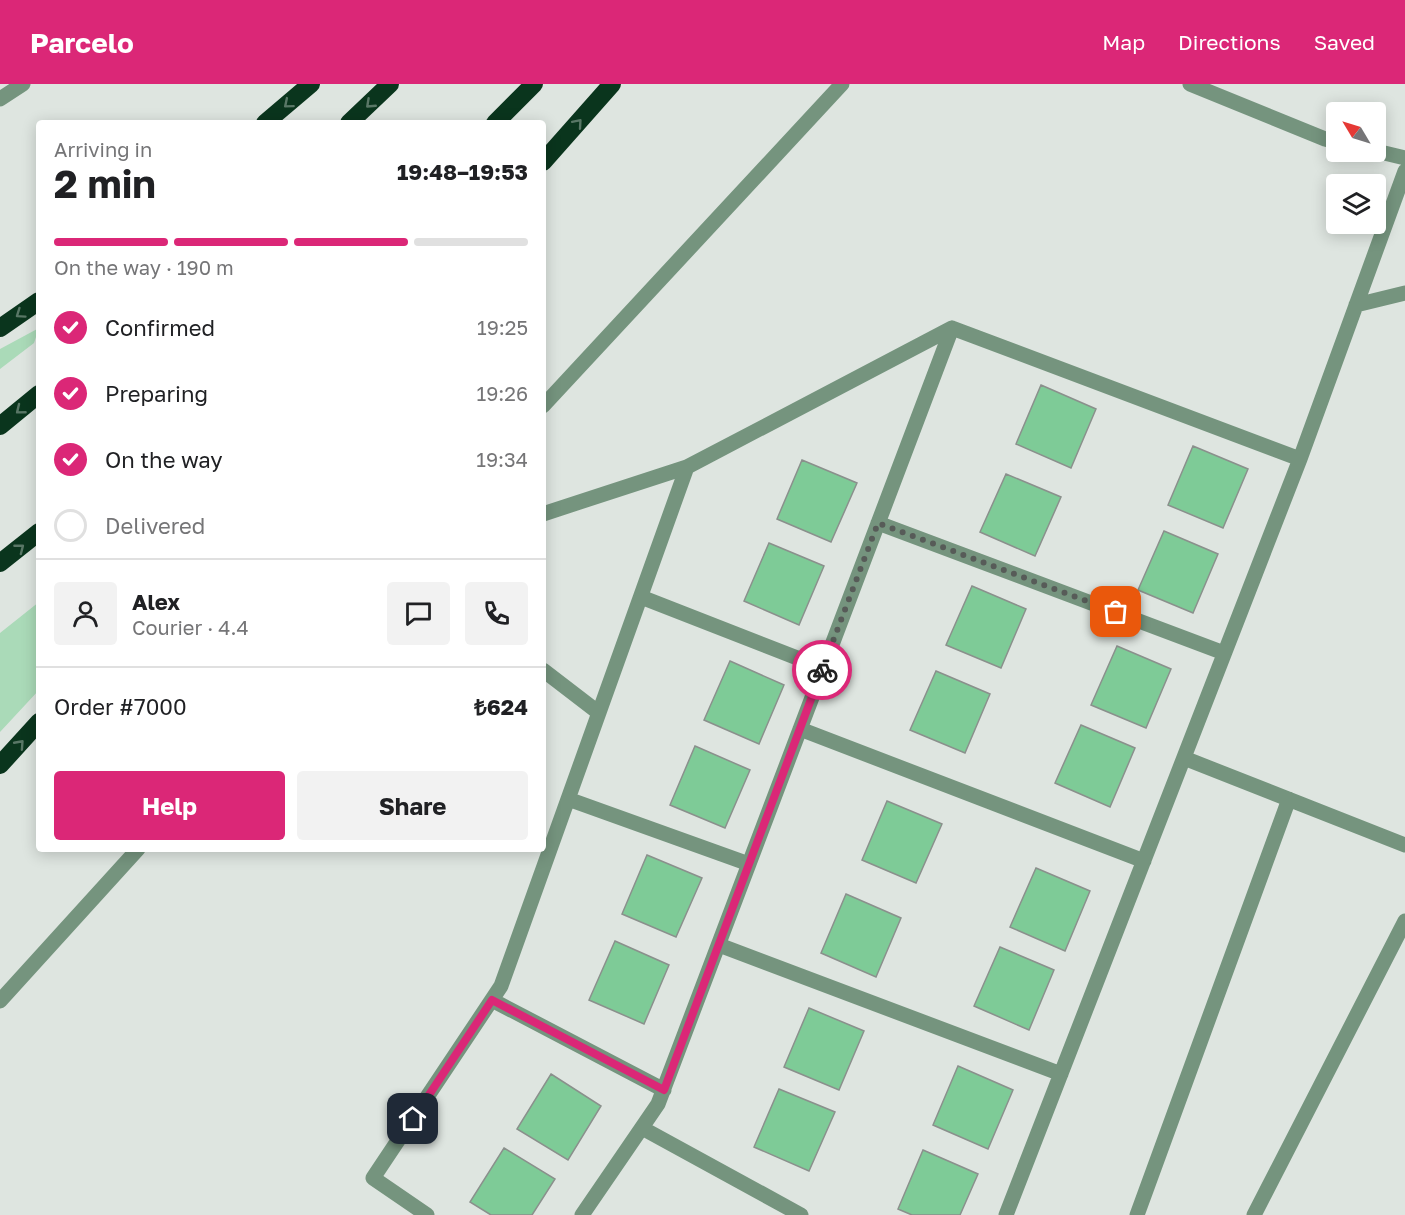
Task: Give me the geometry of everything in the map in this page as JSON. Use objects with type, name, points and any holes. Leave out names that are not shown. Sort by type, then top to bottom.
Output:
[{"type":"highway","points":[[269,120],[311,84]]},
{"type":"highway","points":[[352,120],[390,84]]},
{"type":"highway","points":[[498,120],[534,84]]},
{"type":"highway","points":[[546,159],[612,84]]},
{"type":"highway","points":[[0,328],[36,303]]},
{"type":"highway","points":[[0,426],[36,396]]},
{"type":"highway","points":[[0,563],[36,534]]},
{"type":"highway","points":[[0,765],[36,726]]},
{"type":"street","points":[[0,99],[23,84]]},
{"type":"street","points":[[546,403],[842,84]]},
{"type":"street","points":[[1190,84],[1326,140]]},
{"type":"street","points":[[1386,153],[1405,158]]},
{"type":"street","points":[[1006,1215],[1300,459],[1405,171]]},
{"type":"street","points":[[1356,305],[1405,293]]},
{"type":"street","points":[[546,513],[687,467],[952,328],[1300,459]]},
{"type":"street","points":[[582,1215],[658,1104],[664,1090],[952,328]]},
{"type":"street","points":[[427,1215],[374,1178],[501,986],[687,467]]},
{"type":"street","points":[[878,523],[1224,653]]},
{"type":"street","points":[[641,597],[823,668]]},
{"type":"street","points":[[546,672],[599,713]]},
{"type":"street","points":[[800,729],[1144,861]]},
{"type":"street","points":[[1184,758],[1405,845]]},
{"type":"street","points":[[1137,1215],[1289,799]]},
{"type":"street","points":[[568,800],[749,864]]},
{"type":"street","points":[[0,1001],[135,852]]},
{"type":"street","points":[[1254,1215],[1405,921]]},
{"type":"street","points":[[719,945],[1060,1074]]},
{"type":"street","points":[[492,1000],[664,1090]]},
{"type":"street","points":[[642,1128],[801,1215]]},
{"type":"green space","points":[[36,330],[34,343],[0,369],[0,349]]},
{"type":"green space","points":[[36,604],[36,693],[0,732],[0,633]]},
{"type":"building","points":[[1041,385],[1096,409],[1071,468],[1016,444]]},
{"type":"building","points":[[1193,446],[1248,469],[1223,528],[1168,505]]},
{"type":"building","points":[[802,460],[857,483],[831,542],[777,519]]},
{"type":"building","points":[[1006,474],[1061,497],[1035,556],[980,532]]},
{"type":"building","points":[[1164,531],[1218,554],[1193,613],[1138,590]]},
{"type":"building","points":[[769,543],[824,566],[799,625],[744,601]]},
{"type":"building","points":[[972,586],[1026,609],[1001,668],[946,645]]},
{"type":"building","points":[[1117,646],[1171,669],[1146,728],[1091,705]]},
{"type":"building","points":[[730,661],[784,685],[759,744],[704,720]]},
{"type":"building","points":[[936,671],[990,694],[965,753],[910,730]]},
{"type":"building","points":[[1081,725],[1135,748],[1110,807],[1055,783]]},
{"type":"building","points":[[695,746],[750,770],[725,828],[670,805]]},
{"type":"building","points":[[887,801],[942,824],[916,883],[862,860]]},
{"type":"building","points":[[647,855],[702,878],[676,937],[622,914]]},
{"type":"building","points":[[1036,868],[1090,891],[1065,951],[1010,927]]},
{"type":"building","points":[[846,894],[901,918],[876,977],[821,953]]},
{"type":"building","points":[[615,941],[669,965],[644,1024],[589,1000]]},
{"type":"building","points":[[1000,947],[1054,970],[1029,1030],[974,1006]]},
{"type":"building","points":[[809,1008],[864,1031],[839,1090],[784,1067]]},
{"type":"building","points":[[958,1066],[1013,1090],[988,1149],[933,1125]]},
{"type":"building","points":[[551,1074],[601,1106],[568,1160],[517,1129]]},
{"type":"building","points":[[779,1089],[835,1112],[809,1171],[754,1147]]},
{"type":"building","points":[[504,1148],[555,1179],[532,1215],[491,1215],[470,1202]]},
{"type":"building","points":[[923,1150],[978,1174],[960,1215],[912,1215],[898,1209]]},
{"type":"way so far","points":[[822,670],[878,523],[1116,612]]},
{"type":"route","points":[[413,1119],[492,1000],[664,1090],[822,670]]}]
